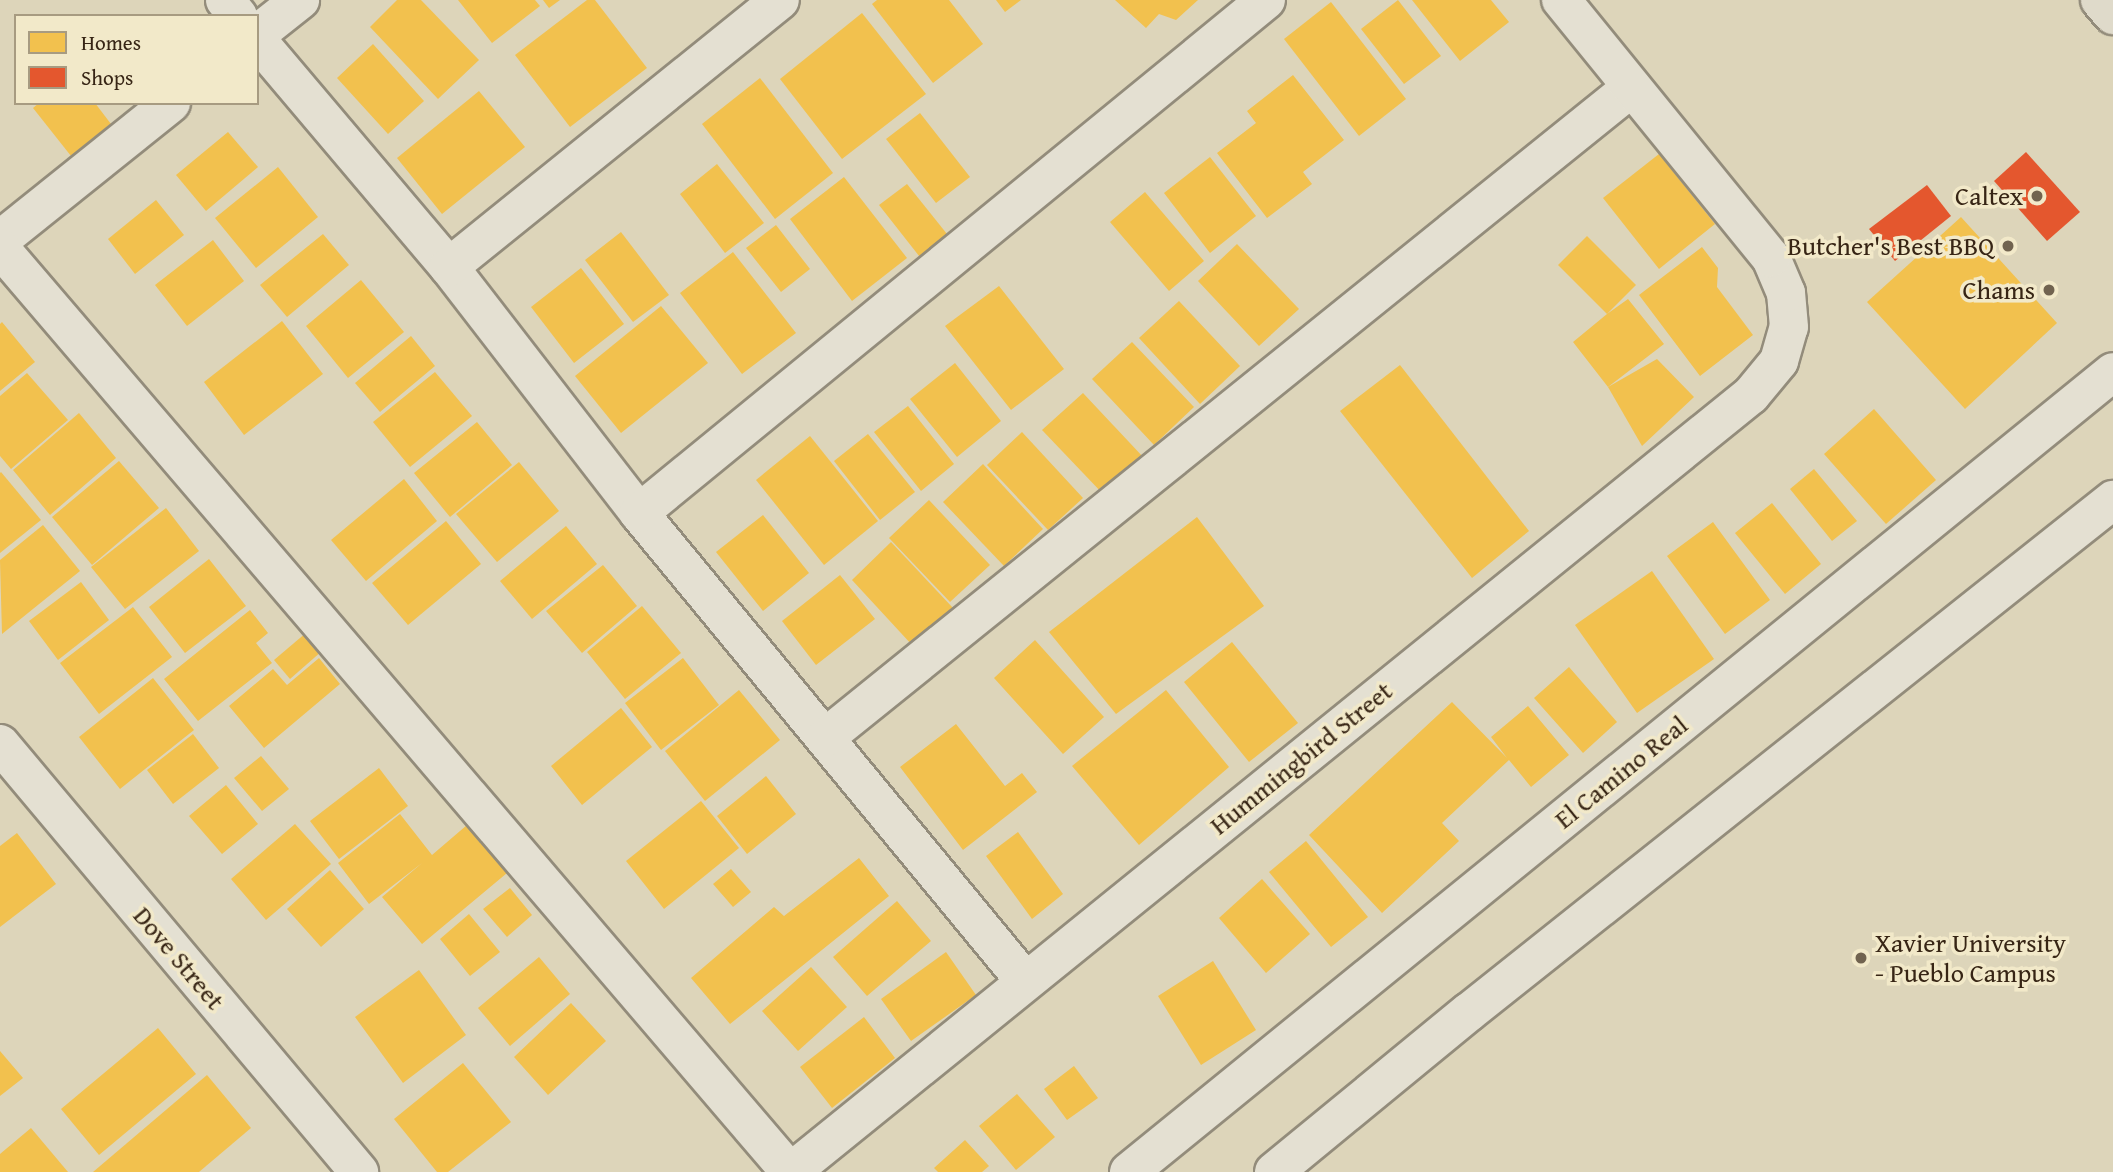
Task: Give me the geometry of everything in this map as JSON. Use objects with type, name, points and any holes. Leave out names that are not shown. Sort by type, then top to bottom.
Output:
[{"type":"main road","points":[[2100,0],[2113,15]]},
{"type":"street","points":[[225,0],[236,14]]},
{"type":"street","points":[[259,32],[300,0]]},
{"type":"street","points":[[449,267],[780,0]]},
{"type":"street","points":[[639,513],[1266,0]]},
{"type":"street","points":[[826,737],[1632,87],[1561,0]]},
{"type":"street","points":[[259,42],[449,267],[639,513],[1025,981]]},
{"type":"street","name":"Hummingbird Street","points":[[790,1172],[1751,395],[1779,361],[1790,327],[1786,293],[1771,258],[1632,87]]},
{"type":"street","points":[[0,240],[169,105]]},
{"type":"street","points":[[0,248],[790,1172]]},
{"type":"street","name":"El Camino Real","points":[[1129,1172],[2113,372]]},
{"type":"street","points":[[1274,1172],[1469,1012],[2113,500]]},
{"type":"street","name":"Dove Street","points":[[0,744],[359,1172]]},
{"type":"building: Homes","points":[[397,0],[421,0],[479,60],[438,99],[370,27]]},
{"type":"building: Homes","points":[[458,0],[535,0],[540,6],[492,43]]},
{"type":"building: Homes","points":[[543,0],[560,0],[549,8]]},
{"type":"building: Homes","points":[[587,0],[595,0],[647,68],[570,127],[515,55]]},
{"type":"building: Homes","points":[[877,0],[949,0],[983,44],[933,83],[872,4]]},
{"type":"building: Homes","points":[[996,0],[1021,0],[1005,12]]},
{"type":"building: Homes","points":[[1115,0],[1198,0],[1176,20],[1159,14],[1146,28]]},
{"type":"building: Homes","points":[[1398,0],[1441,56],[1404,84],[1361,29]]},
{"type":"building: Homes","points":[[1412,0],[1491,0],[1509,22],[1460,61]]},
{"type":"building: Homes","points":[[1331,2],[1406,99],[1359,136],[1284,39]]},
{"type":"building: Homes","points":[[862,13],[926,94],[842,159],[780,79]]},
{"type":"building: Homes","points":[[373,44],[424,101],[388,134],[337,78]]},
{"type":"building: Homes","points":[[1293,75],[1344,140],[1303,172],[1312,184],[1267,218],[1217,153],[1256,123],[1247,111]]},
{"type":"building: Homes","points":[[760,78],[833,173],[775,219],[702,124]]},
{"type":"building: Homes","points":[[479,91],[525,147],[442,214],[397,158]]},
{"type":"building: Homes","points":[[37,105],[97,105],[111,124],[71,156],[33,108]]},
{"type":"building: Homes","points":[[920,113],[970,177],[936,203],[886,139]]},
{"type":"building: Homes","points":[[228,132],[258,167],[206,211],[176,175]]},
{"type":"building: Homes","points":[[1659,154],[1715,224],[1659,269],[1603,198]]},
{"type":"building: Homes","points":[[1210,157],[1256,216],[1210,253],[1164,193]]},
{"type":"building: Homes","points":[[717,164],[764,223],[725,253],[680,194]]},
{"type":"building: Homes","points":[[278,167],[318,217],[256,268],[215,218]]},
{"type":"building: Homes","points":[[844,177],[907,258],[852,301],[790,219]]},
{"type":"building: Homes","points":[[907,184],[951,239],[923,261],[879,205]]},
{"type":"building: Homes","points":[[1145,192],[1204,261],[1169,291],[1110,222]]},
{"type":"building: Homes","points":[[156,200],[184,235],[135,274],[108,239]]},
{"type":"building: Homes","points":[[1961,217],[2057,323],[1965,409],[1867,302]]},
{"type":"building: Homes","points":[[776,225],[810,269],[781,292],[746,248]]},
{"type":"building: Homes","points":[[621,232],[669,295],[633,322],[585,260]]},
{"type":"building: Homes","points":[[323,234],[349,265],[287,317],[260,285]]},
{"type":"building: Homes","points":[[1587,236],[1636,285],[1607,314],[1558,265]]},
{"type":"building: Homes","points":[[213,240],[244,281],[187,326],[155,285]]},
{"type":"building: Homes","points":[[1237,244],[1299,309],[1259,346],[1198,281]]},
{"type":"building: Homes","points":[[1702,247],[1718,268],[1717,287],[1753,335],[1700,376],[1639,295]]},
{"type":"building: Homes","points":[[733,252],[796,333],[742,374],[680,293]]},
{"type":"building: Homes","points":[[581,268],[624,324],[574,363],[531,307]]},
{"type":"building: Homes","points":[[361,280],[404,332],[348,378],[306,326]]},
{"type":"building: Homes","points":[[999,286],[1064,369],[1011,410],[945,326]]},
{"type":"building: Homes","points":[[1628,299],[1664,344],[1608,387],[1573,342]]},
{"type":"building: Homes","points":[[1179,301],[1240,366],[1200,404],[1139,338]]},
{"type":"building: Homes","points":[[661,306],[708,363],[621,433],[575,376]]},
{"type":"building: Homes","points":[[282,321],[323,374],[244,435],[204,382]]},
{"type":"building: Homes","points":[[2,322],[35,362],[0,391],[0,324]]},
{"type":"building: Homes","points":[[411,336],[435,366],[380,412],[355,383]]},
{"type":"building: Homes","points":[[1132,342],[1194,407],[1154,445],[1092,379]]},
{"type":"building: Homes","points":[[1657,359],[1694,397],[1642,446],[1608,387]]},
{"type":"building: Homes","points":[[955,363],[1001,421],[957,457],[910,399]]},
{"type":"building: Homes","points":[[1400,365],[1529,531],[1472,578],[1340,411]]},
{"type":"building: Homes","points":[[435,372],[472,416],[410,467],[373,422]]},
{"type":"building: Homes","points":[[27,373],[68,420],[11,469],[0,456],[0,396]]},
{"type":"building: Homes","points":[[1083,393],[1144,458],[1104,495],[1042,430]]},
{"type":"building: Homes","points":[[908,406],[954,464],[921,491],[874,432]]},
{"type":"building: Homes","points":[[1874,409],[1936,480],[1886,524],[1824,454]]},
{"type":"building: Homes","points":[[79,413],[116,458],[50,515],[13,470]]},
{"type":"building: Homes","points":[[477,422],[512,465],[450,517],[414,473]]},
{"type":"building: Homes","points":[[1022,432],[1083,498],[1048,530],[987,465]]},
{"type":"building: Homes","points":[[868,434],[915,492],[880,520],[834,461]]},
{"type":"building: Homes","points":[[810,436],[878,521],[824,565],[756,480]]},
{"type":"building: Homes","points":[[119,461],[159,508],[92,565],[52,517]]},
{"type":"building: Homes","points":[[519,462],[559,511],[497,562],[456,514]]},
{"type":"building: Homes","points":[[983,464],[1043,529],[1004,566],[943,502]]},
{"type":"building: Homes","points":[[1814,469],[1857,521],[1832,541],[1790,489]]},
{"type":"building: Homes","points":[[0,473],[41,520],[0,553]]},
{"type":"building: Homes","points":[[404,479],[437,521],[366,581],[331,540]]},
{"type":"building: Homes","points":[[929,500],[990,565],[950,602],[889,538]]},
{"type":"building: Homes","points":[[1772,503],[1821,564],[1785,594],[1735,533]]},
{"type":"building: Homes","points":[[166,508],[199,551],[125,609],[91,567]]},
{"type":"building: Homes","points":[[763,515],[809,573],[763,611],[716,552]]},
{"type":"building: Homes","points":[[1197,517],[1264,606],[1116,714],[1049,632]]},
{"type":"building: Homes","points":[[446,521],[481,564],[408,625],[372,583]]},
{"type":"building: Homes","points":[[1713,522],[1770,600],[1725,634],[1667,556]]},
{"type":"building: Homes","points":[[43,525],[80,571],[2,634],[0,560]]},
{"type":"building: Homes","points":[[566,526],[597,564],[532,619],[500,581]]},
{"type":"building: Homes","points":[[891,542],[953,608],[912,645],[852,580]]},
{"type":"building: Homes","points":[[209,559],[246,606],[185,653],[149,607]]},
{"type":"building: Homes","points":[[603,565],[637,606],[582,653],[546,611]]},
{"type":"building: Homes","points":[[1652,571],[1714,659],[1637,713],[1575,625]]},
{"type":"building: Homes","points":[[840,575],[875,619],[816,665],[782,621]]},
{"type":"building: Homes","points":[[81,582],[109,620],[58,660],[29,621]]},
{"type":"building: Homes","points":[[642,606],[681,653],[625,699],[587,652]]},
{"type":"building: Homes","points":[[133,607],[172,657],[99,714],[60,663]]},
{"type":"building: Homes","points":[[250,610],[268,633],[256,643],[272,663],[198,721],[164,679]]},
{"type":"building: Homes","points":[[307,632],[322,651],[290,679],[274,660]]},
{"type":"building: Homes","points":[[1035,640],[1104,717],[1063,754],[994,678]]},
{"type":"building: Homes","points":[[1232,642],[1298,723],[1249,762],[1184,682]]},
{"type":"building: Homes","points":[[319,658],[340,684],[264,748],[229,706],[273,669],[287,685]]},
{"type":"building: Homes","points":[[683,658],[719,705],[661,750],[625,703]]},
{"type":"building: Homes","points":[[1569,667],[1617,722],[1583,753],[1534,698]]},
{"type":"building: Homes","points":[[153,678],[194,730],[120,789],[79,737]]},
{"type":"building: Homes","points":[[739,690],[780,740],[705,801],[665,751]]},
{"type":"building: Homes","points":[[1166,690],[1229,767],[1139,845],[1072,766]]},
{"type":"building: Homes","points":[[1452,702],[1507,758],[1491,737],[1528,706],[1569,755],[1531,787],[1509,760],[1442,823],[1459,841],[1382,913],[1309,835]]},
{"type":"building: Homes","points":[[621,708],[652,747],[582,805],[551,766]]},
{"type":"building: Homes","points":[[956,724],[1005,786],[1022,773],[1037,792],[963,850],[900,767]]},
{"type":"building: Homes","points":[[193,734],[219,768],[173,804],[147,770]]},
{"type":"building: Homes","points":[[261,756],[289,789],[262,811],[234,778]]},
{"type":"building: Homes","points":[[379,768],[408,806],[339,859],[310,821]]},
{"type":"building: Homes","points":[[766,776],[796,814],[747,854],[717,816]]},
{"type":"building: Homes","points":[[226,785],[258,824],[222,854],[189,816]]},
{"type":"building: Homes","points":[[701,801],[739,848],[664,909],[626,861]]},
{"type":"building: Homes","points":[[400,814],[432,855],[467,825],[507,873],[422,944],[382,897],[422,863],[369,904],[338,863]]},
{"type":"building: Homes","points":[[295,824],[331,864],[266,920],[231,879]]},
{"type":"building: Homes","points":[[1018,832],[1063,894],[1032,919],[986,856]]},
{"type":"building: Homes","points":[[17,833],[56,884],[0,927],[0,846]]},
{"type":"building: Homes","points":[[1306,841],[1368,917],[1331,947],[1269,872]]},
{"type":"building: Homes","points":[[859,858],[889,896],[730,1024],[691,978],[774,907],[784,916]]},
{"type":"building: Homes","points":[[731,869],[751,892],[733,907],[713,884]]},
{"type":"building: Homes","points":[[330,870],[364,909],[321,947],[287,909]]},
{"type":"building: Homes","points":[[1262,879],[1310,934],[1266,973],[1219,918]]},
{"type":"building: Homes","points":[[510,888],[532,915],[507,937],[483,909]]},
{"type":"building: Homes","points":[[897,901],[931,941],[867,996],[833,957]]},
{"type":"building: Homes","points":[[469,914],[500,952],[470,976],[440,939]]},
{"type":"building: Homes","points":[[946,952],[976,995],[911,1041],[881,999]]},
{"type":"building: Homes","points":[[539,957],[570,994],[510,1046],[478,1008]]},
{"type":"building: Homes","points":[[1213,961],[1256,1030],[1201,1065],[1158,996]]},
{"type":"building: Homes","points":[[811,967],[847,1007],[798,1051],[762,1011]]},
{"type":"building: Homes","points":[[419,970],[466,1035],[403,1083],[355,1017]]},
{"type":"building: Homes","points":[[571,1003],[606,1041],[548,1095],[514,1057]]},
{"type":"building: Homes","points":[[864,1017],[895,1058],[832,1108],[800,1067]]},
{"type":"building: Homes","points":[[158,1028],[196,1074],[99,1155],[61,1109]]},
{"type":"building: Homes","points":[[0,1051],[23,1078],[0,1096]]},
{"type":"building: Homes","points":[[463,1063],[511,1122],[448,1172],[437,1172],[394,1119]]},
{"type":"building: Homes","points":[[1074,1066],[1098,1098],[1067,1120],[1044,1089]]},
{"type":"building: Homes","points":[[207,1075],[251,1128],[199,1172],[93,1172]]},
{"type":"building: Homes","points":[[1017,1094],[1055,1137],[1016,1170],[979,1126]]},
{"type":"building: Homes","points":[[31,1128],[68,1172],[0,1172],[0,1154]]},
{"type":"building: Homes","points":[[965,1140],[989,1166],[982,1172],[938,1172],[934,1168]]},
{"type":"building: Shops","name":"Caltex","points":[[2026,152],[2080,212],[2047,241],[1994,181]]},
{"type":"building: Shops","points":[[1927,185],[1951,216],[1895,261],[1869,229]]},
{"type":"place","name":"Caltex","points":[[2037,196]]},
{"type":"place","name":"Butcher's Best BBQ","points":[[2008,246]]},
{"type":"place","name":"Chams","points":[[2049,290]]},
{"type":"place","name":"Xavier University - Pueblo Campus","points":[[1861,958]]}]
